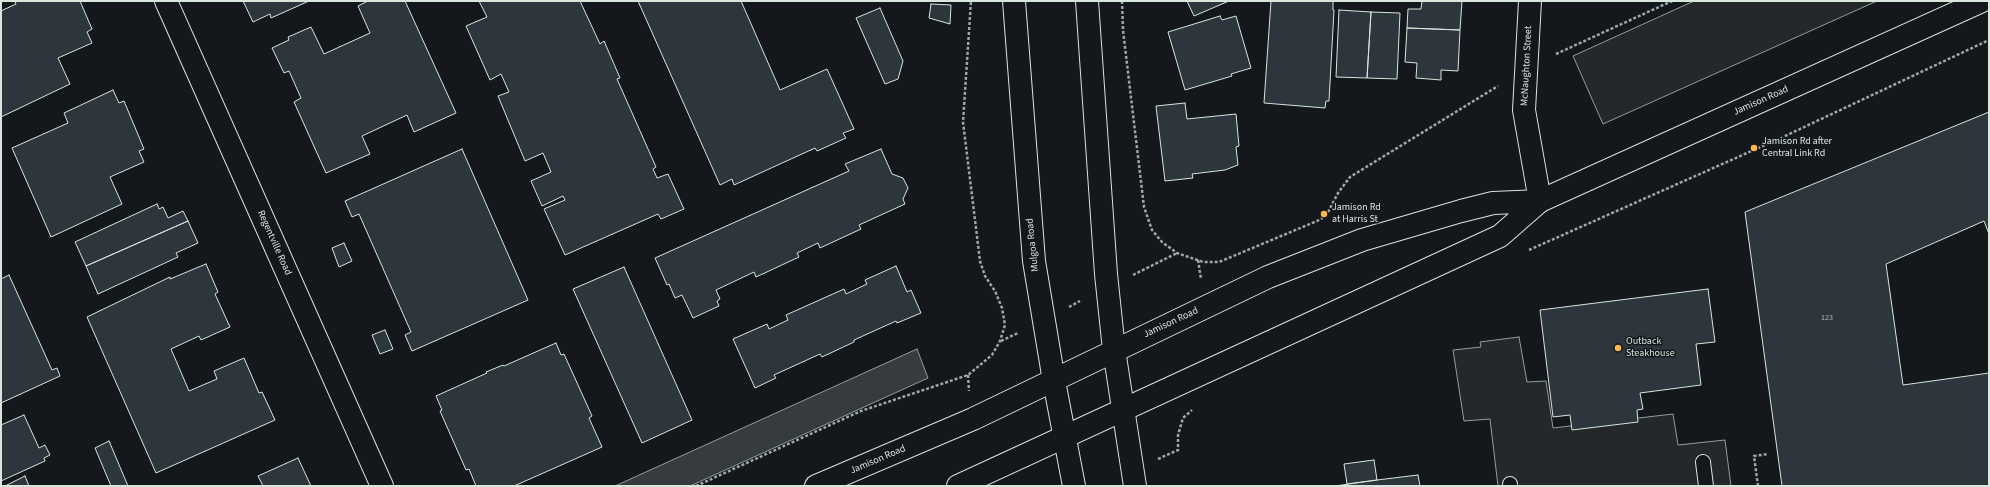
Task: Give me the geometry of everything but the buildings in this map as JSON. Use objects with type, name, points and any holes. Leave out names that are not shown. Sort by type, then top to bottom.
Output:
[{"type":"street","name":"Regentville Road","points":[[166,1],[382,486]]},
{"type":"street","name":"Mulgoa Road","points":[[1014,1],[1034,262],[1064,438],[1074,486]]},
{"type":"street","points":[[1087,1],[1106,274],[1114,350],[1136,486]]},
{"type":"street","name":"McNaughton Street","points":[[1530,1],[1524,110],[1540,201]]},
{"type":"street","name":"Jamison Road","points":[[958,486],[1500,236],[1540,201],[1982,1]]},
{"type":"street","name":"Jamison Road","points":[[816,486],[957,426],[1054,381],[1114,350],[1268,277],[1362,240],[1461,211],[1493,203],[1540,201]]},
{"type":"lane","points":[[1703,462],[1706,486]]},
{"type":"path","points":[[696,486],[861,410],[968,375],[992,355],[1000,341],[1005,325],[1002,308],[995,291],[985,276],[980,261],[963,122],[971,1]]},
{"type":"path","points":[[1122,1],[1123,30],[1144,207],[1152,230],[1162,242],[1177,253],[1198,260],[1219,262],[1326,216],[1343,184],[1350,177],[1499,86]]},
{"type":"path","points":[[1555,54],[1672,1]]},
{"type":"path","points":[[1523,252],[1783,137],[1989,40]]},
{"type":"path","points":[[1178,450],[1178,435],[1183,418],[1197,405]]},
{"type":"path","points":[[1758,486],[1754,456],[1768,454]]},
{"type":"shaded area","points":[[1694,1],[1877,1],[1603,124],[1573,56]]},
{"type":"shaded area","points":[[1519,337],[1527,382],[1546,381],[1553,428],[1673,414],[1678,445],[1725,440],[1731,486],[1498,486],[1490,419],[1464,421],[1453,350],[1481,347],[1480,342]]},
{"type":"shaded area","points":[[917,349],[928,378],[690,486],[615,486]]},
{"type":"place","name":"Jamison Rd after Central Link Rd","points":[[1754,148]]},
{"type":"place","name":"Jamison Rd at Harris St","points":[[1324,214]]},
{"type":"place","name":"Outback Steakhouse","points":[[1618,348]]}]
